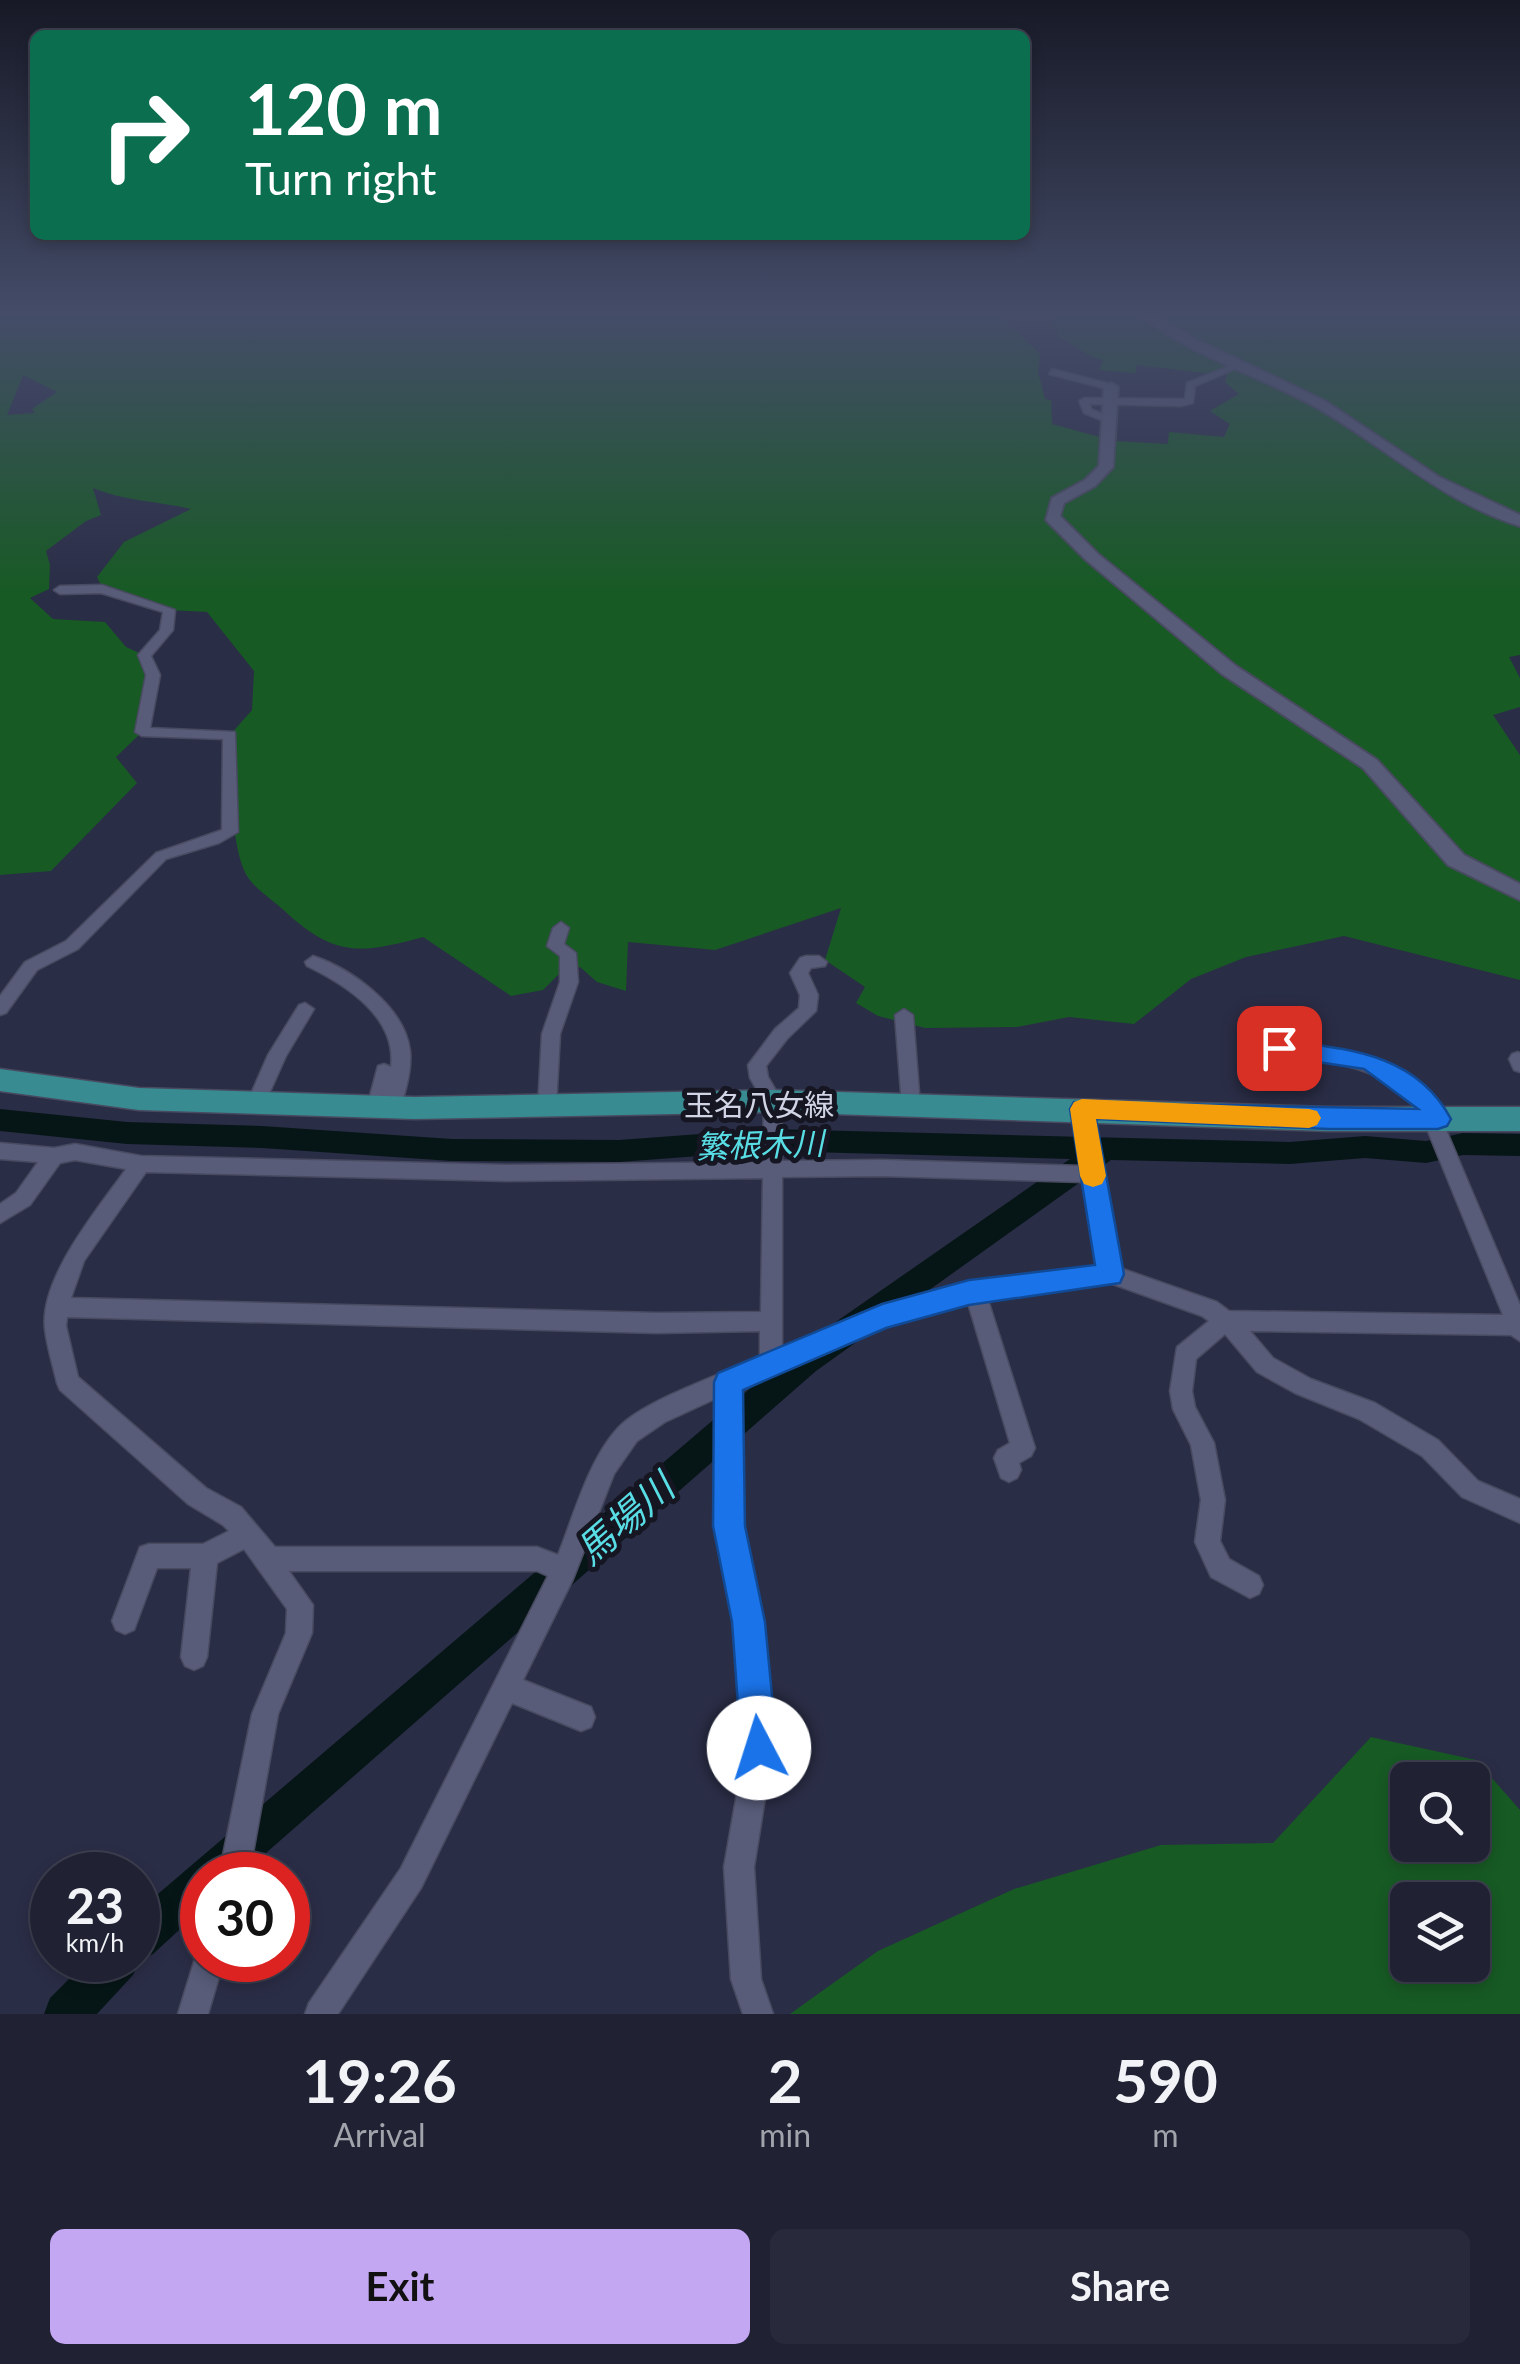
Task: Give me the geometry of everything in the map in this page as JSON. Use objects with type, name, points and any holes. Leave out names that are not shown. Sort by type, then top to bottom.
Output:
[{"type":"main road","name":"玉名八女線","points":[[0,1080],[139,1098],[383,1107],[772,1112],[912,1105],[1436,1123],[1520,1119]]},
{"type":"street","points":[[1086,406],[1112,421]]},
{"type":"street","points":[[1112,406],[1106,467],[1090,483],[1057,501],[1052,517],[1092,557],[1191,635],[1228,670],[1370,764],[1456,860],[1520,892]]},
{"type":"street","points":[[1323,406],[1434,480],[1520,521]]},
{"type":"street","points":[[0,1009],[30,966],[72,945],[161,856],[179,848],[212,843],[230,832],[230,735],[142,732],[153,675],[144,655],[163,638],[171,619],[169,610],[102,588],[60,590]]},
{"type":"street","points":[[547,1107],[551,1034],[569,982],[568,953],[555,946],[561,928]]},
{"type":"street","points":[[313,962],[349,980],[395,1032],[401,1052],[383,1107]]},
{"type":"street","points":[[770,1364],[772,1112],[757,1065],[781,1034],[807,1011],[809,996],[799,973],[806,962],[819,962]]},
{"type":"street","points":[[256,1102],[277,1055],[305,1009]]},
{"type":"street","points":[[904,1015],[912,1105]]},
{"type":"street","points":[[1250,1584],[1220,1568],[1207,1542],[1213,1500],[1202,1443],[1184,1410],[1181,1391],[1185,1354],[1225,1321],[1519,1328],[1429,1105],[1406,1084],[1370,1061],[1267,1044]]},
{"type":"street","points":[[383,1107],[384,1071]]},
{"type":"street","points":[[1082,1112],[1110,1274]]},
{"type":"street","points":[[0,1151],[54,1156],[75,1152],[141,1164],[508,1174],[773,1170],[1092,1174]]},
{"type":"street","points":[[0,1215],[23,1199],[54,1156]]},
{"type":"street","points":[[141,1164],[75,1257],[57,1307],[56,1326],[68,1383],[118,1432],[197,1496],[232,1516],[300,1605],[300,1633],[266,1714],[239,1852]]},
{"type":"street","points":[[320,2014],[411,1878],[564,1570],[600,1479],[630,1433],[657,1414],[882,1317],[975,1292],[1110,1274],[1209,1309],[1265,1365],[1303,1386],[1367,1411],[1430,1448],[1470,1489],[1520,1511]]},
{"type":"street","points":[[975,1292],[1023,1448],[1006,1458],[1009,1470]]},
{"type":"street","points":[[57,1307],[657,1323],[772,1321]]},
{"type":"street","points":[[728,1382],[729,1526],[749,1622],[759,1748],[739,1867],[746,1980],[758,2014]]},
{"type":"street","points":[[125,1620],[149,1556],[205,1556],[248,1534]]},
{"type":"street","points":[[194,1658],[205,1556]]},
{"type":"street","points":[[269,1560],[538,1560],[564,1570]]},
{"type":"street","points":[[506,1687],[581,1717]]},
{"type":"street","points":[[192,2014],[202,1982]]},
{"type":"green space","points":[[0,406],[11,406],[7,415],[35,413],[32,409],[36,406],[1051,406],[1052,424],[1114,441],[1168,444],[1169,432],[1224,437],[1230,424],[1210,411],[1219,406],[1520,406],[1520,655],[1509,657],[1520,678],[1520,707],[1493,715],[1520,755],[1520,980],[1344,936],[1246,957],[1191,979],[1134,1024],[1069,1017],[1017,1027],[925,1028],[878,1016],[856,1003],[865,987],[825,960],[841,908],[715,950],[628,942],[626,991],[597,982],[580,967],[558,975],[543,990],[511,996],[423,937],[367,948],[337,945],[289,915],[253,884],[243,867],[232,810],[230,735],[252,710],[254,671],[207,612],[169,610],[102,587],[97,577],[124,542],[191,509],[93,488],[101,515],[86,521],[46,551],[49,589],[30,598],[53,619],[105,622],[126,647],[144,655],[153,675],[142,732],[116,757],[137,783],[51,871],[0,875]]},
{"type":"green space","points":[[1371,1737],[1476,1760],[1390,1762],[1390,1862],[1490,1862],[1490,1776],[1520,1810],[1520,2014],[790,2014],[878,1951],[1014,1889],[1161,1845],[1273,1843]]},
{"type":"waterway","name":"繁根木川","points":[[0,1120],[127,1133],[262,1137],[452,1150],[619,1151],[769,1140],[1290,1153],[1365,1147],[1426,1152],[1463,1144],[1520,1145]]},
{"type":"waterway","name":"馬場川","points":[[237,1852],[805,1361],[1105,1149]]},
{"type":"waterway","name":"馬場川","points":[[160,1919],[180,1901]]},
{"type":"waterway","name":"馬場川","points":[[66,2014],[97,1982]]},
{"type":"slow traffic","points":[[1093,1176],[1082,1109],[1309,1118]]},
{"type":"route","points":[[759,1748],[749,1622],[729,1526],[728,1382],[882,1317],[969,1292],[1110,1274],[1082,1109],[1329,1119],[1438,1119],[1406,1084],[1370,1061],[1279,1048]]}]
